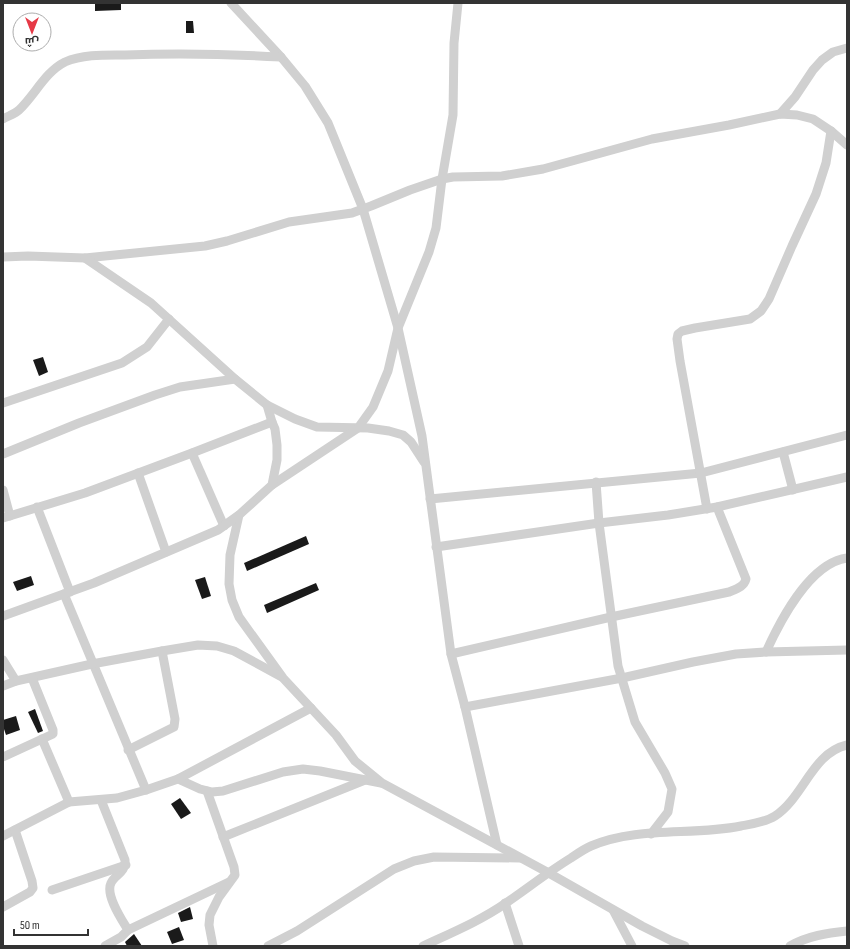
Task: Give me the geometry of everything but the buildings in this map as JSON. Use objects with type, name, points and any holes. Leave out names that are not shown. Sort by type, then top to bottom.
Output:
[{"type":"street","points":[[231,3],[281,57],[305,86],[328,123],[363,209],[398,328],[422,436],[451,654],[465,707],[497,845]]},
{"type":"street","points":[[3,616],[94,583],[218,530],[239,515],[272,485],[358,428],[373,408],[388,371],[398,328],[429,252],[436,228],[442,178],[453,115],[454,43],[458,3]]},
{"type":"street","points":[[780,114],[795,97],[813,70],[822,60],[833,52],[847,48]]},
{"type":"street","points":[[3,119],[18,111],[32,97],[54,69],[66,62],[86,56],[240,54],[281,57]]},
{"type":"street","points":[[3,257],[28,256],[85,258],[205,246],[227,241],[289,222],[335,216],[363,209],[442,178],[502,176],[543,169],[652,139],[780,114],[798,115],[818,122],[847,145]]},
{"type":"street","points":[[707,509],[680,361],[677,339],[678,334],[694,328],[750,319],[761,311],[769,299],[816,194],[826,163],[831,131]]},
{"type":"street","points":[[85,258],[151,303],[235,379],[267,405],[295,419],[317,426],[368,428],[389,431],[402,435],[411,442],[426,467]]},
{"type":"street","points":[[3,403],[122,363],[147,347],[169,319]]},
{"type":"street","points":[[3,454],[79,423],[155,395],[180,387],[235,379]]},
{"type":"street","points":[[267,405],[275,429],[277,445],[277,460],[272,485]]},
{"type":"street","points":[[3,490],[7,517],[84,493],[272,422]]},
{"type":"street","points":[[430,499],[700,473],[847,435]]},
{"type":"street","points":[[783,452],[793,490]]},
{"type":"street","points":[[192,453],[224,526]]},
{"type":"street","points":[[138,473],[166,552]]},
{"type":"street","points":[[436,547],[707,509],[847,478]]},
{"type":"street","points":[[596,482],[599,523],[610,617],[618,666],[635,722],[665,772],[672,789],[668,812],[651,834]]},
{"type":"street","points":[[38,507],[92,664],[146,790]]},
{"type":"street","points":[[451,654],[610,617],[729,592],[742,586],[746,578],[717,507]]},
{"type":"street","points":[[239,515],[230,555],[228,584],[232,600],[239,617],[283,678],[336,735],[355,761],[382,783],[547,872],[672,942],[685,946]]},
{"type":"street","points":[[766,652],[790,604],[807,584],[838,559],[847,558]]},
{"type":"street","points":[[3,686],[16,681],[92,664],[198,645],[217,646],[234,651],[283,678]]},
{"type":"street","points":[[465,707],[622,678],[736,654],[847,650]]},
{"type":"street","points":[[128,750],[174,727],[175,719],[162,651]]},
{"type":"street","points":[[3,660],[16,681]]},
{"type":"street","points":[[3,757],[52,735],[53,730],[32,678]]},
{"type":"street","points":[[3,836],[69,802],[117,798],[178,779],[311,708]]},
{"type":"street","points":[[42,739],[69,802]]},
{"type":"street","points":[[423,946],[482,918],[506,903],[547,872],[591,846],[624,835],[720,830],[753,824],[775,816],[794,799],[818,763],[837,747],[847,745]]},
{"type":"street","points":[[178,779],[200,789],[212,792],[223,791],[283,772],[303,769],[382,783]]},
{"type":"street","points":[[224,837],[366,780]]},
{"type":"street","points":[[207,791],[234,867],[234,875],[219,897],[210,915],[209,924],[213,946]]},
{"type":"street","points":[[101,800],[126,865]]},
{"type":"street","points":[[3,907],[30,892],[33,888],[15,830]]},
{"type":"street","points":[[268,946],[304,927],[394,869],[414,861],[434,857],[521,858]]},
{"type":"street","points":[[52,890],[126,865]]},
{"type":"street","points":[[126,865],[111,883],[110,895],[128,930]]},
{"type":"street","points":[[105,946],[121,937],[128,930],[231,881]]},
{"type":"street","points":[[506,903],[519,946]]},
{"type":"street","points":[[613,910],[632,946]]},
{"type":"street","points":[[790,946],[800,940],[827,932],[847,931]]}]
